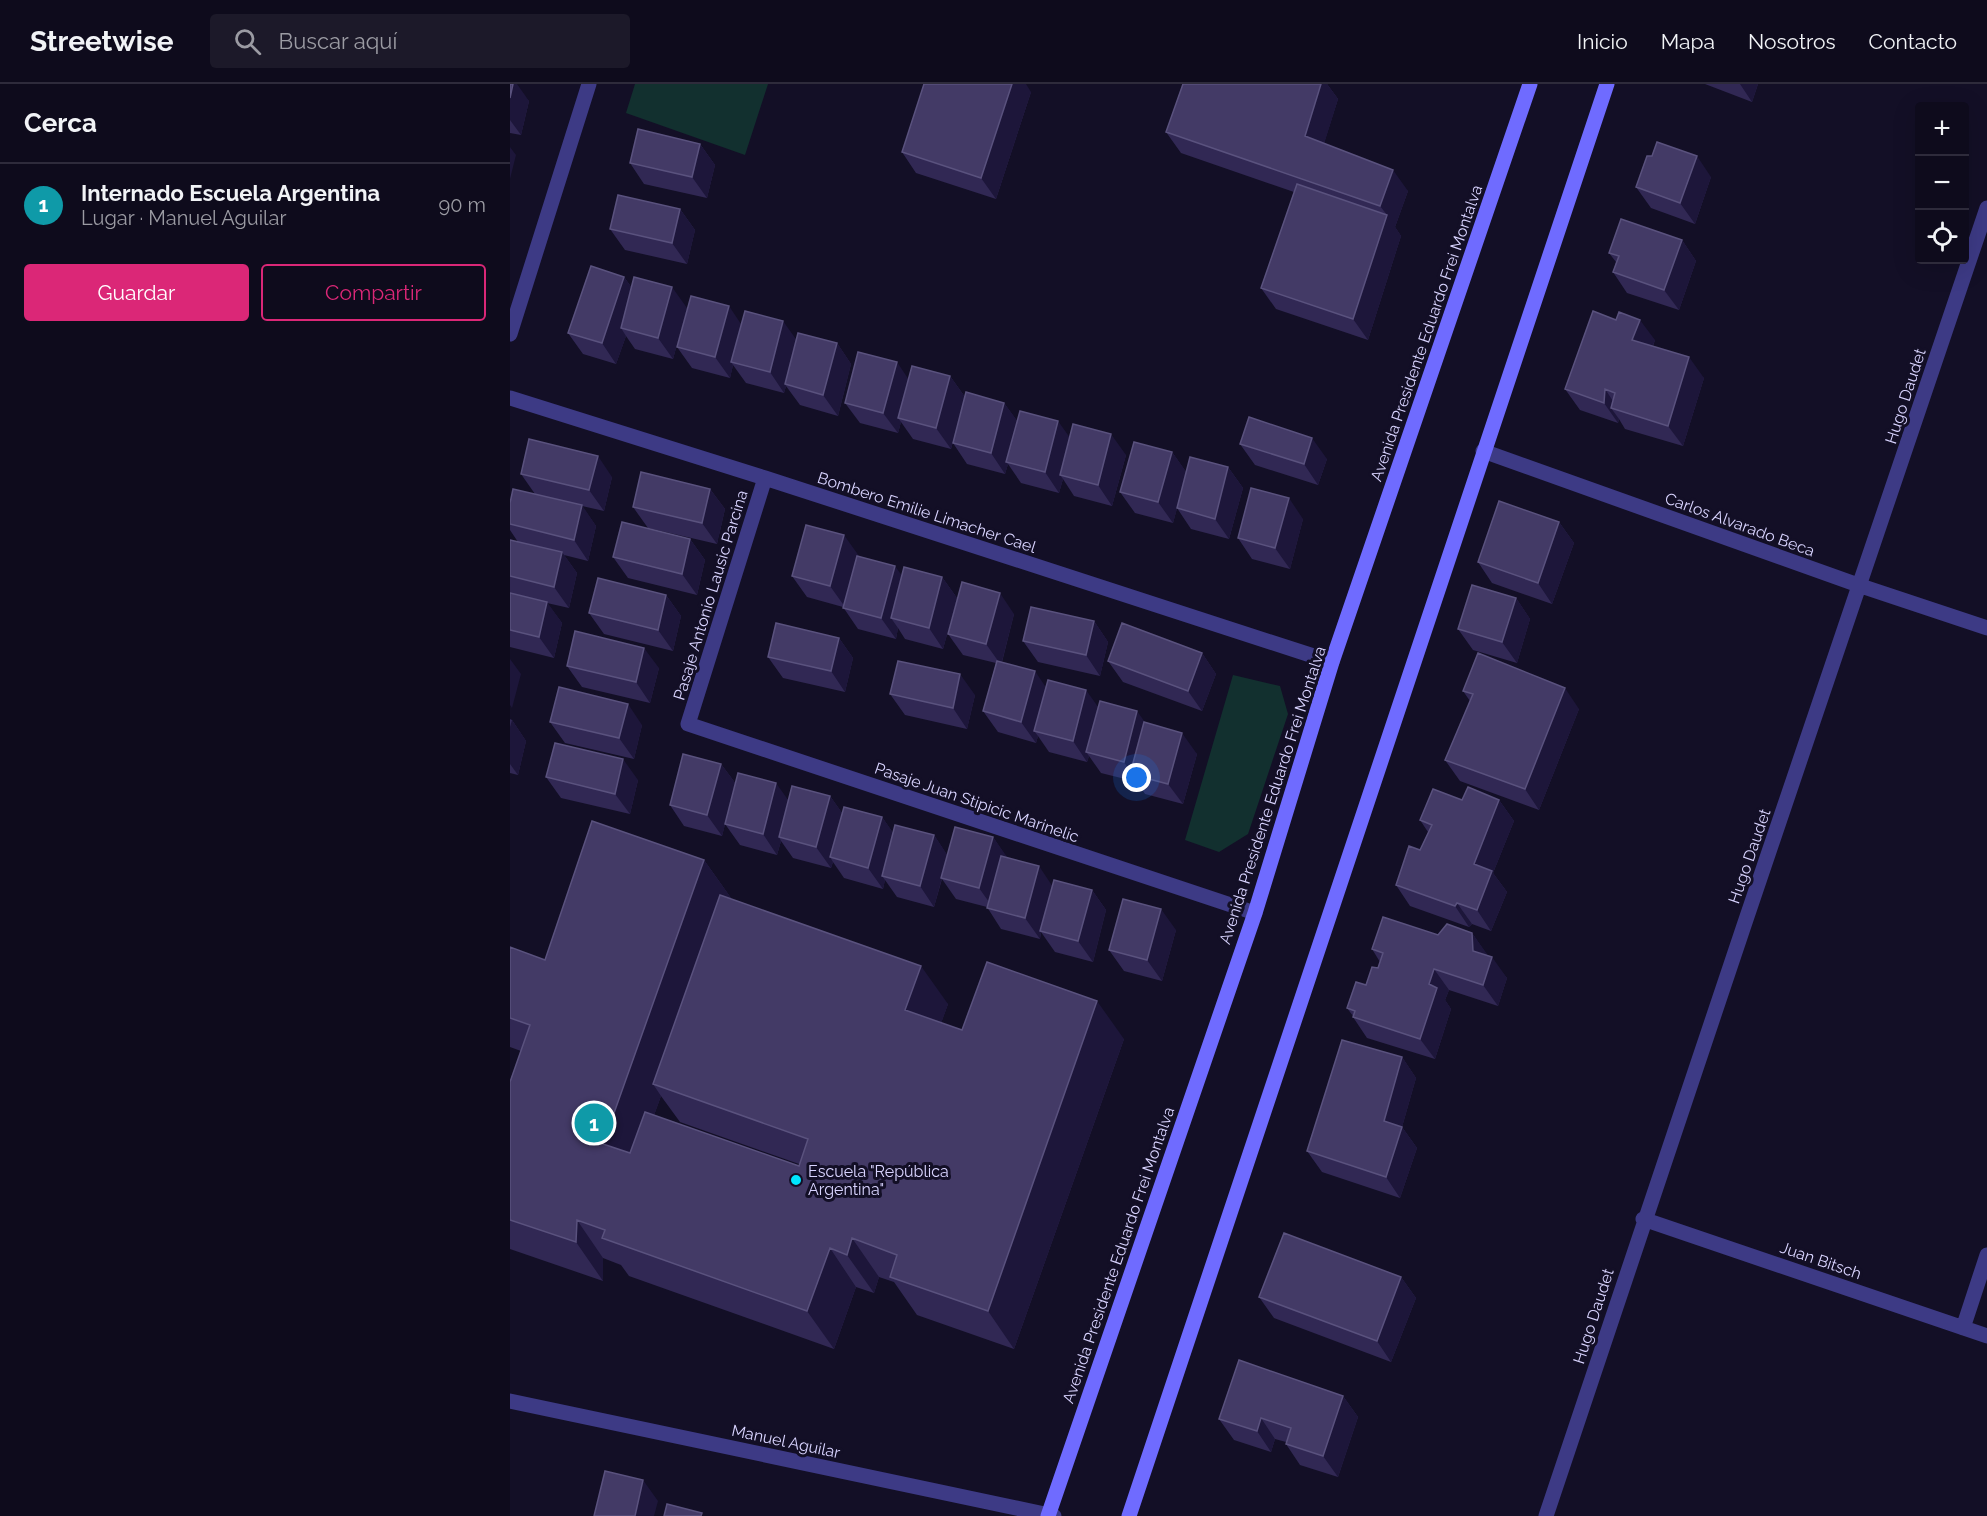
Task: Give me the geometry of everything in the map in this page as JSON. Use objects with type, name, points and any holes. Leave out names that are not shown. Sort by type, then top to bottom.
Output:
[{"type":"main road","name":"Avenida Presidente Eduardo Frei Montalva","points":[[1050,1516],[1255,914],[1332,662],[1530,84]]},
{"type":"main road","points":[[1129,1516],[1606,84]]},
{"type":"street","points":[[510,334],[590,84]]},
{"type":"street","name":"Hugo Daudet","points":[[1546,1516],[1643,1219],[1861,586],[1987,208]]},
{"type":"street","name":"Bombero Emilie Limacher Cael","points":[[510,398],[765,478],[1332,662]]},
{"type":"street","name":"Carlos Alvarado Beca","points":[[1483,451],[1861,586],[1987,628]]},
{"type":"street","name":"Pasaje Antonio Lausic Parcina","points":[[688,724],[765,478]]},
{"type":"street","name":"Pasaje Juan Stipicic Marinelic","points":[[688,724],[1255,914]]},
{"type":"street","name":"Juan Bitsch","points":[[1643,1219],[1987,1336]]},
{"type":"street","points":[[1963,1328],[1987,1255]]},
{"type":"street","name":"Manuel Aguilar","points":[[510,1401],[1050,1516]]},
{"type":"green space","points":[[635,84],[768,84],[745,155],[626,113]]},
{"type":"green space","points":[[1233,675],[1280,686],[1288,714],[1248,834],[1219,852],[1185,840]]},
{"type":"building","points":[[924,84],[1012,84],[981,178],[902,152]]},
{"type":"building","points":[[1183,84],[1321,84],[1305,136],[1393,170],[1380,206],[1166,132]]},
{"type":"building","points":[[638,129],[700,144],[692,177],[630,163]]},
{"type":"building","points":[[1657,142],[1697,156],[1680,203],[1636,187],[1647,156],[1652,156]]},
{"type":"building","points":[[1297,184],[1387,215],[1353,319],[1261,288]]},
{"type":"building","points":[[618,195],[680,209],[672,243],[610,229]]},
{"type":"building","points":[[1621,219],[1682,240],[1664,290],[1613,272],[1619,256],[1609,253]]},
{"type":"building","points":[[591,266],[624,277],[602,343],[568,333]]},
{"type":"building","points":[[634,277],[672,287],[658,338],[621,328]]},
{"type":"building","points":[[691,296],[729,306],[715,357],[677,347]]},
{"type":"building","points":[[745,311],[783,321],[770,372],[731,362]]},
{"type":"building","points":[[1593,311],[1616,320],[1619,312],[1640,320],[1632,340],[1689,357],[1668,426],[1611,408],[1615,393],[1605,389],[1604,403],[1565,389]]},
{"type":"building","points":[[798,333],[837,343],[823,395],[785,384]]},
{"type":"building","points":[[858,352],[897,362],[883,413],[845,403]]},
{"type":"building","points":[[912,366],[950,376],[936,428],[898,418]]},
{"type":"building","points":[[966,392],[1004,403],[991,453],[953,443]]},
{"type":"building","points":[[1020,411],[1058,421],[1045,472],[1006,462]]},
{"type":"building","points":[[1249,417],[1312,438],[1304,464],[1240,444]]},
{"type":"building","points":[[1073,424],[1111,434],[1098,485],[1060,475]]},
{"type":"building","points":[[529,439],[598,456],[589,490],[521,474]]},
{"type":"building","points":[[1134,442],[1172,452],[1158,502],[1120,492]]},
{"type":"building","points":[[1190,457],[1228,467],[1215,519],[1177,508]]},
{"type":"building","points":[[641,472],[710,489],[702,523],[633,507]]},
{"type":"building","points":[[1251,488],[1289,498],[1275,548],[1238,538]]},
{"type":"building","points":[[513,489],[582,505],[574,540],[510,524]]},
{"type":"building","points":[[1499,501],[1559,522],[1538,583],[1478,562]]},
{"type":"building","points":[[622,522],[690,539],[682,574],[613,557]]},
{"type":"building","points":[[806,525],[844,535],[830,586],[792,576]]},
{"type":"building","points":[[510,540],[562,552],[554,587],[510,576]]},
{"type":"building","points":[[857,556],[895,566],[881,618],[843,608]]},
{"type":"building","points":[[904,567],[942,577],[929,628],[891,618]]},
{"type":"building","points":[[598,578],[666,595],[658,630],[589,613]]},
{"type":"building","points":[[962,582],[1000,593],[986,644],[948,634]]},
{"type":"building","points":[[1472,585],[1516,598],[1502,642],[1458,629]]},
{"type":"building","points":[[510,593],[547,602],[539,637],[510,630]]},
{"type":"building","points":[[1031,607],[1094,621],[1086,655],[1023,641]]},
{"type":"building","points":[[776,623],[839,638],[831,671],[768,657]]},
{"type":"building","points":[[1122,623],[1202,653],[1188,691],[1108,661]]},
{"type":"building","points":[[575,631],[644,648],[636,682],[567,666]]},
{"type":"building","points":[[1478,653],[1565,688],[1525,789],[1445,760],[1473,694],[1463,691]]},
{"type":"building","points":[[898,661],[960,674],[953,708],[890,694]]},
{"type":"building","points":[[997,661],[1035,671],[1021,722],[983,711]]},
{"type":"building","points":[[1048,680],[1086,690],[1073,741],[1034,731]]},
{"type":"building","points":[[559,687],[628,704],[619,738],[550,722]]},
{"type":"building","points":[[1100,701],[1137,711],[1124,762],[1086,752]]},
{"type":"building","points":[[1144,722],[1182,733],[1168,784],[1130,774]]},
{"type":"building","points":[[555,743],[623,759],[615,794],[546,777]]},
{"type":"building","points":[[683,754],[721,764],[707,815],[670,805]]},
{"type":"building","points":[[738,773],[776,783],[763,834],[725,824]]},
{"type":"building","points":[[792,786],[830,796],[816,847],[779,837]]},
{"type":"building","points":[[1468,787],[1499,800],[1474,864],[1492,871],[1477,910],[1457,903],[1455,906],[1396,885],[1409,846],[1420,850],[1432,825],[1420,820],[1433,789],[1462,800]]},
{"type":"building","points":[[844,807],[882,817],[868,868],[830,857]]},
{"type":"building","name":"Escuela \"República Argentina\"","points":[[592,821],[704,860],[603,1144],[630,1153],[645,1112],[799,1166],[808,1139],[653,1084],[720,895],[921,966],[905,1010],[962,1030],[987,962],[1097,1001],[988,1311],[890,1277],[897,1255],[852,1238],[847,1255],[830,1248],[807,1311],[602,1238],[605,1230],[577,1220],[576,1242],[510,1220],[510,1082],[530,1025],[510,1018],[510,947],[545,960]]},
{"type":"building","points":[[895,825],[934,835],[920,886],[882,876]]},
{"type":"building","points":[[955,827],[993,837],[979,888],[941,878]]},
{"type":"building","points":[[1001,856],[1039,866],[1025,918],[987,908]]},
{"type":"building","points":[[1054,880],[1092,890],[1078,941],[1040,931]]},
{"type":"building","points":[[1123,899],[1161,909],[1147,960],[1109,950]]},
{"type":"building","points":[[1383,917],[1438,935],[1447,924],[1472,933],[1473,951],[1492,957],[1483,985],[1434,969],[1429,984],[1437,988],[1420,1039],[1353,1017],[1355,1011],[1347,1008],[1356,982],[1366,985],[1372,967],[1378,968],[1383,953],[1372,949]]},
{"type":"building","points":[[1342,1040],[1402,1057],[1384,1121],[1402,1127],[1386,1177],[1307,1151]]},
{"type":"building","points":[[1284,1233],[1401,1277],[1377,1341],[1259,1297]]},
{"type":"building","points":[[1239,1360],[1343,1396],[1323,1456],[1286,1444],[1291,1428],[1261,1418],[1257,1431],[1219,1419]]},
{"type":"building","points":[[605,1471],[643,1480],[635,1516],[594,1516]]},
{"type":"building","points":[[667,1504],[702,1513],[701,1516],[664,1516]]},
{"type":"place","name":"Internado Escuela Argentina","points":[[594,1123]]},
{"type":"place","name":"Escuela \"República Argentina\"","points":[[796,1180]]}]
